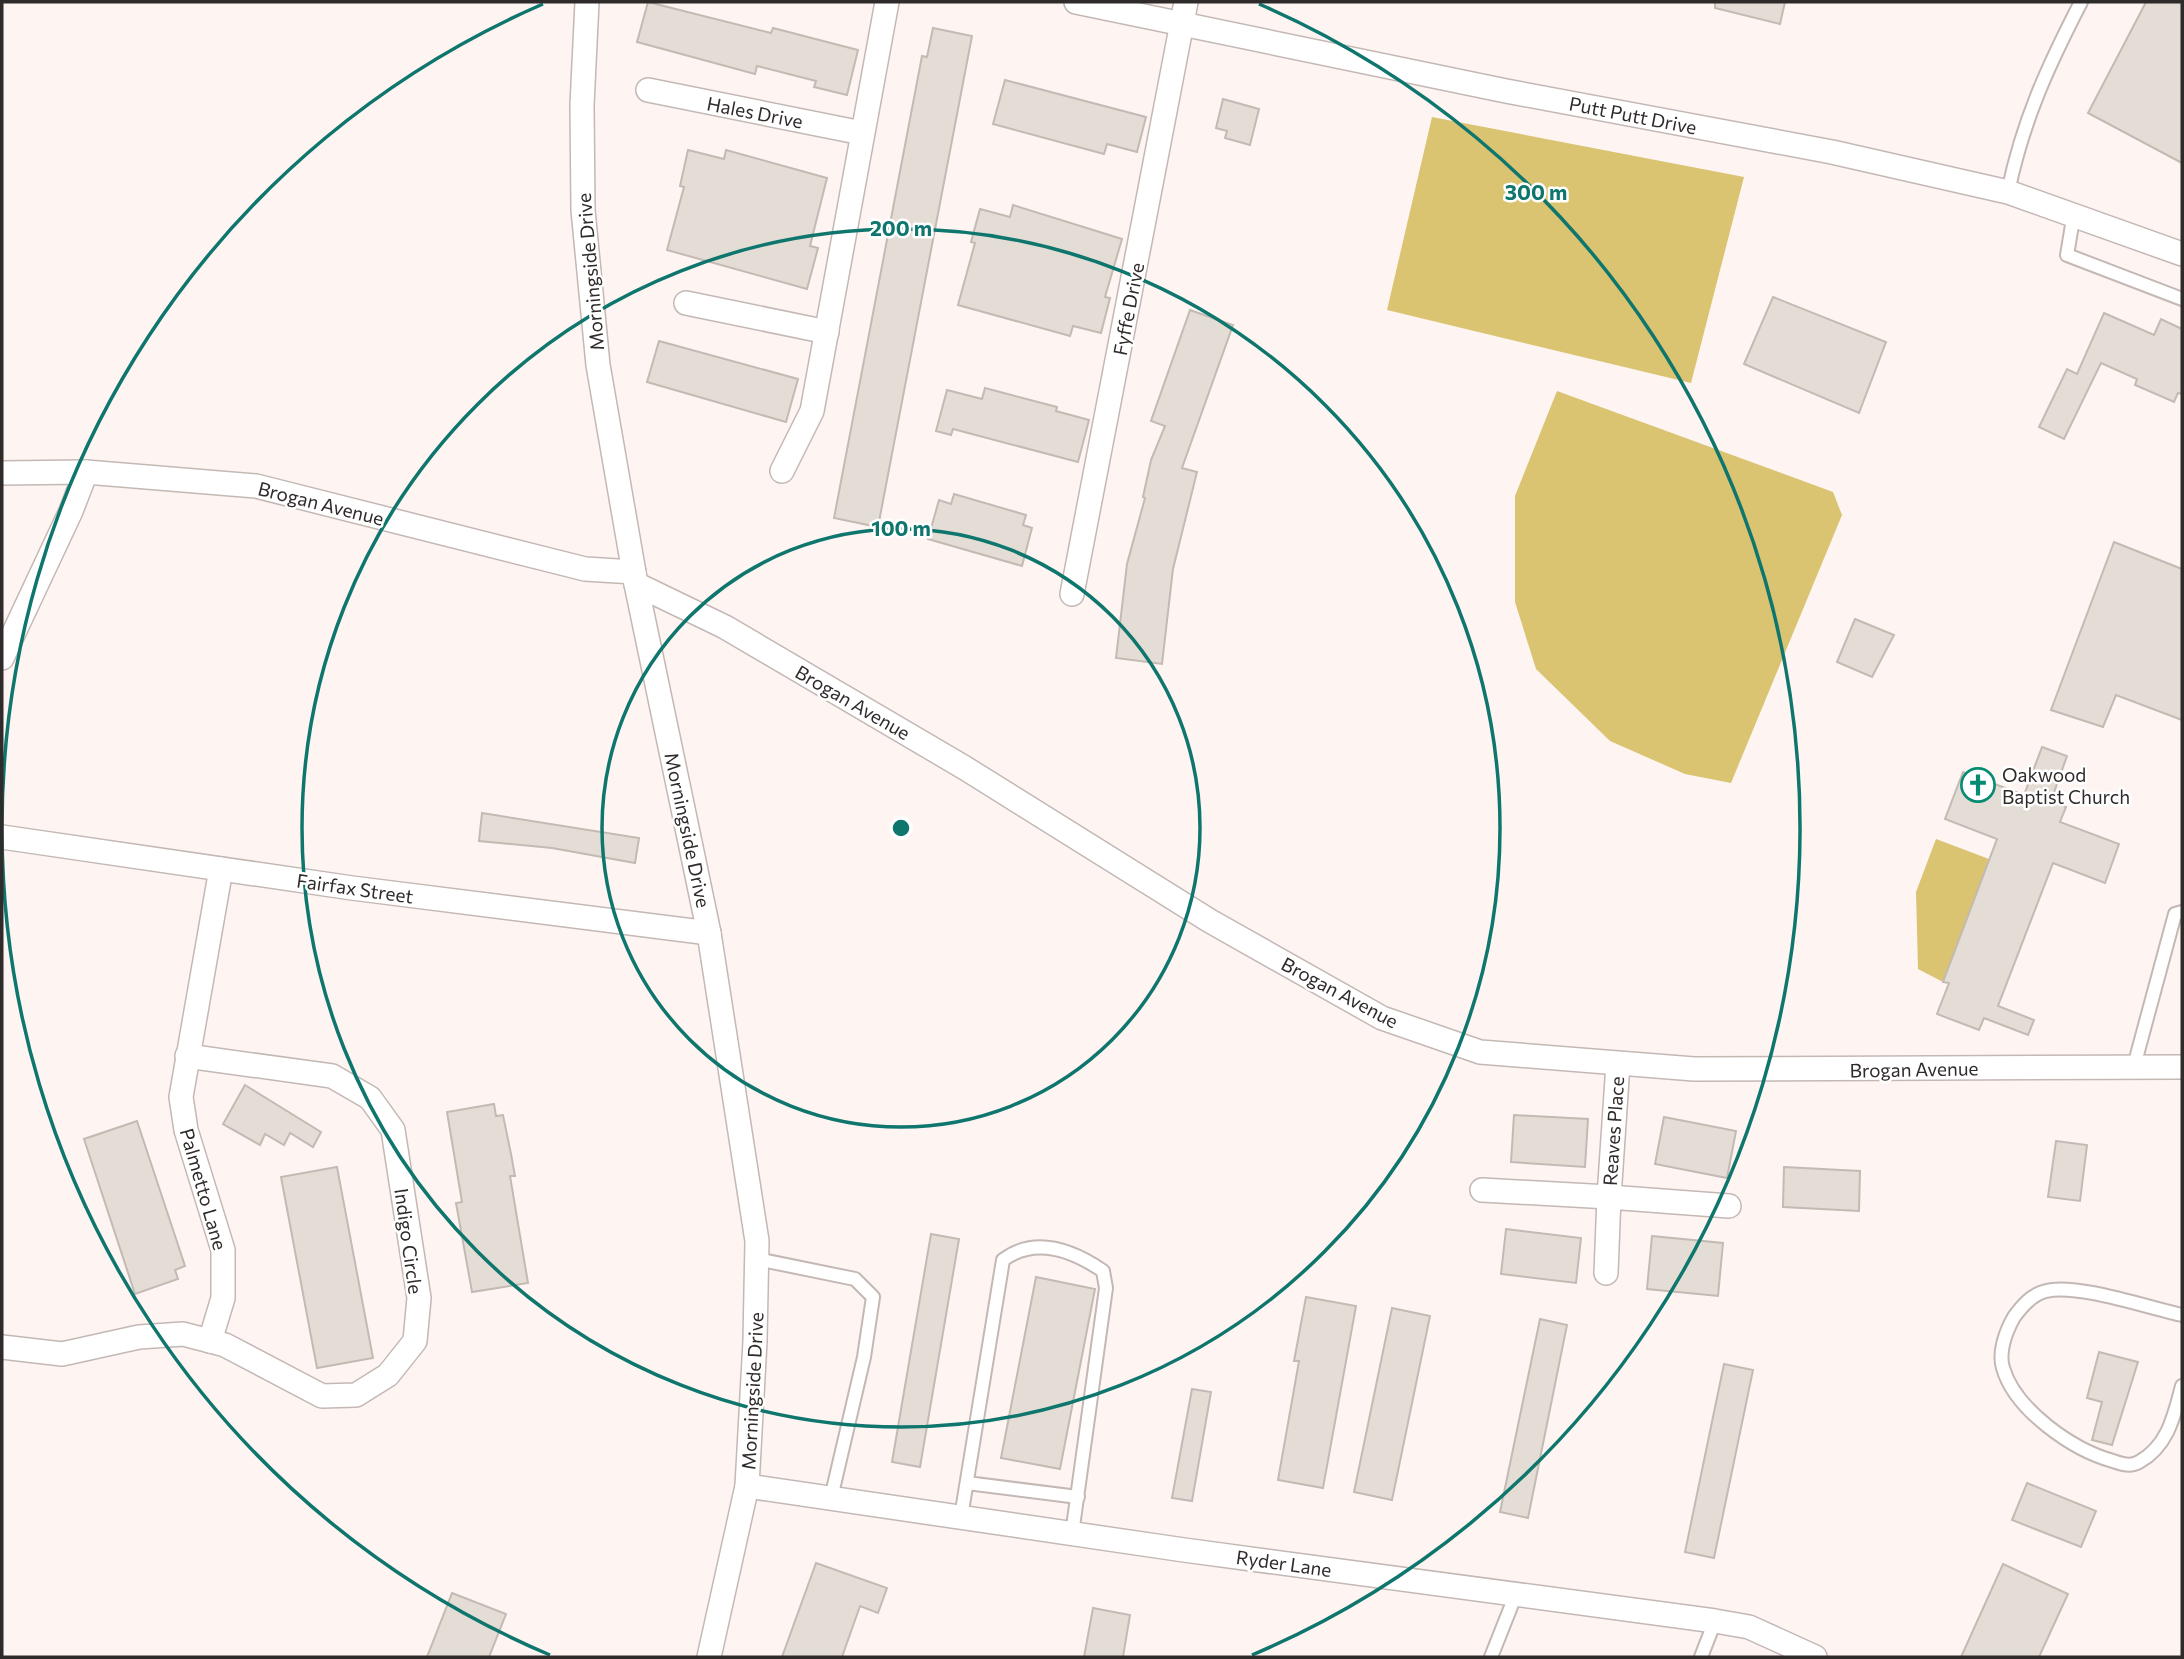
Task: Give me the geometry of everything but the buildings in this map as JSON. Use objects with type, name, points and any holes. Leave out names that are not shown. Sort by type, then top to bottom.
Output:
[{"type":"street","name":"Morningside Drive","points":[[587,2],[582,105],[583,210],[598,365],[635,578],[709,933],[739,1109],[757,1259],[747,1486],[709,1657]]},
{"type":"street","points":[[782,471],[812,411],[887,2]]},
{"type":"street","name":"Putt Putt Drive","points":[[1076,2],[1183,13],[1506,91],[1832,152],[2008,192],[2074,213],[2182,254]]},
{"type":"street","name":"Fyffe Drive","points":[[1072,594],[1151,196],[1183,13]]},
{"type":"street","name":"Hales Drive","points":[[648,90],[862,133]]},
{"type":"street","points":[[686,303],[827,332]]},
{"type":"street","name":"Brogan Avenue","points":[[2,473],[86,472],[256,486],[585,569],[635,578],[726,627],[965,768],[1210,921],[1382,1018],[1480,1052],[1694,1069],[2182,1067]]},
{"type":"street","points":[[2,658],[71,512],[86,472]]},
{"type":"street","name":"Fairfax Street","points":[[2,837],[652,928],[709,933]]},
{"type":"street","name":"Palmetto Lane","points":[[210,1341],[223,1298],[223,1250],[186,1130],[181,1097],[221,869]]},
{"type":"street","name":"Indigo Circle","points":[[187,1056],[332,1076],[370,1098],[393,1130],[419,1298],[415,1341],[388,1375],[356,1395],[322,1396],[225,1345],[210,1341]]},
{"type":"street","name":"Reaves Place","points":[[1605,1273],[1618,1064]]},
{"type":"street","name":"Reaves Place","points":[[1482,1190],[1729,1206]]},
{"type":"street","points":[[2,1347],[62,1354],[139,1337],[183,1334],[210,1341]]},
{"type":"street","name":"Ryder Lane","points":[[747,1486],[1072,1534],[1715,1621],[1749,1627],[1815,1657]]},
{"type":"lane","points":[[2008,192],[2018,140],[2042,78],[2081,2]]},
{"type":"lane","points":[[2074,213],[2067,255],[2182,299]]},
{"type":"lane","points":[[2134,1066],[2175,914],[2182,912]]},
{"type":"lane","points":[[961,1517],[1003,1260],[1019,1248],[1048,1247],[1081,1256],[1103,1271],[1106,1288],[1072,1534]]},
{"type":"lane","points":[[757,1259],[855,1279],[873,1297],[864,1357],[831,1498]]},
{"type":"lane","points":[[2182,1315],[2071,1290],[2045,1291],[2023,1304],[2006,1332],[2002,1366],[2014,1392],[2059,1436],[2095,1456],[2128,1465],[2139,1462],[2169,1434],[2182,1386]]},
{"type":"lane","points":[[2169,1434],[2182,1438]]},
{"type":"lane","points":[[967,1483],[1078,1497]]},
{"type":"lane","points":[[1491,1657],[1516,1594]]},
{"type":"lane","points":[[1701,1657],[1715,1621]]},
{"type":"shaded area","points":[[1432,117],[1744,177],[1691,383],[1387,310]]},
{"type":"shaded area","points":[[1557,391],[1833,492],[1842,515],[1731,783],[1685,774],[1610,741],[1536,669],[1515,602],[1515,496]]},
{"type":"shaded area","points":[[1936,839],[1989,859],[1943,982],[1918,969],[1916,892]]},
{"type":"place","name":"Oakwood Baptist Church","points":[[1978,785]]}]
